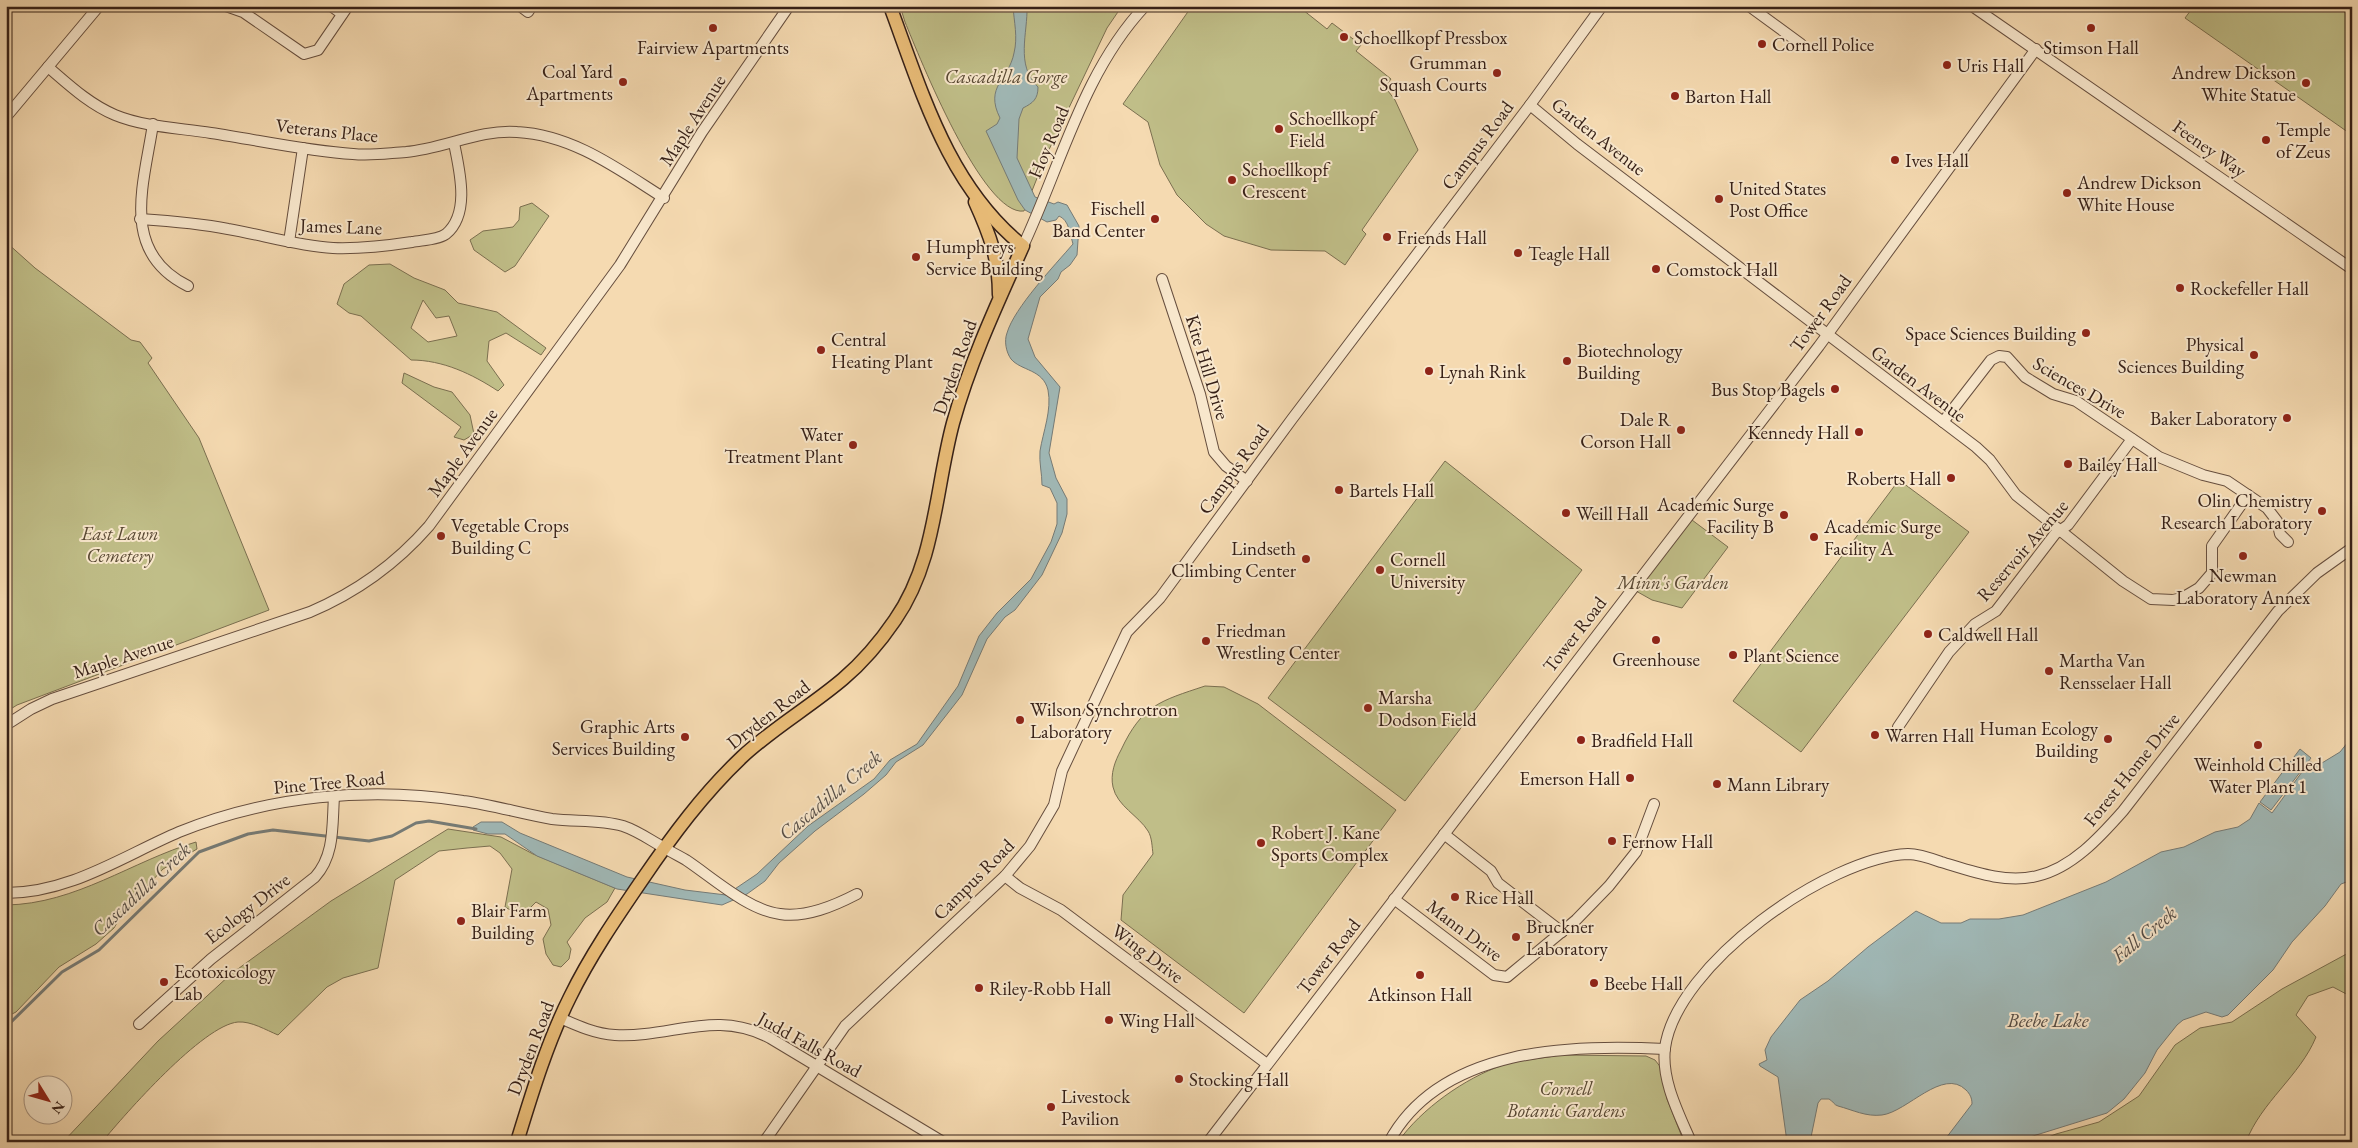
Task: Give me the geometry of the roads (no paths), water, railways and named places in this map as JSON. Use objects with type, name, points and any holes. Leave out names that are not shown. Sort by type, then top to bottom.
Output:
[{"type":"main road","name":"Dryden Road","points":[[890,6],[934,125],[966,181],[993,244],[998,266],[998,300]]},
{"type":"main road","name":"Dryden Road","points":[[517,1142],[532,1091],[560,1018],[589,961],[663,847],[696,805],[745,754],[842,680],[863,661],[897,618],[910,594],[930,542],[945,459],[957,411],[978,349],[1023,246],[998,223],[966,181]]},
{"type":"street","points":[[6,117],[99,6]]},
{"type":"street","points":[[226,6],[243,12],[304,54],[318,50],[345,10],[331,6]]},
{"type":"street","name":"Maple Avenue","points":[[6,725],[31,709],[52,699],[310,612],[350,594],[394,562],[429,526],[620,265],[664,198],[702,132],[789,6]]},
{"type":"street","name":"Hoy Road","points":[[1023,246],[1096,76],[1120,38],[1145,6]]},
{"type":"street","name":"Campus Road","points":[[764,1142],[845,1026],[868,1002],[1005,876],[1030,846],[1052,810],[1062,771],[1126,632],[1160,598],[1292,419],[1530,105],[1602,6]]},
{"type":"street","points":[[1749,6],[1801,44]]},
{"type":"street","name":"Feeney Way","points":[[1972,6],[2352,269]]},
{"type":"street","name":"Tower Road","points":[[1208,1142],[1827,335],[2036,50]]},
{"type":"street","name":"Veterans Place","points":[[48,67],[86,99],[117,116],[153,124],[303,148],[354,154],[380,154],[412,152],[493,133],[517,132],[539,135],[579,147],[611,164],[664,198]]},
{"type":"street","name":"Garden Avenue","points":[[1530,105],[1577,144],[1943,422],[1990,460],[2016,495],[2139,592],[2151,599],[2173,600],[2190,594],[2206,581],[2212,570],[2210,553],[2212,546],[2248,495]]},
{"type":"street","points":[[153,124],[140,203],[140,219],[146,244],[152,256],[170,275],[188,286]]},
{"type":"street","name":"James Lane","points":[[140,219],[184,221],[288,242],[332,248],[375,248],[445,234],[453,225],[460,209],[461,180],[454,143]]},
{"type":"street","points":[[288,242],[303,148]]},
{"type":"street","name":"Kite Hill Drive","points":[[1162,279],[1200,394],[1214,452],[1226,466],[1247,481]]},
{"type":"street","name":"Sciences Drive","points":[[1943,422],[1989,362],[1994,358],[2004,356],[2010,358],[2017,370],[2026,378],[2053,394],[2076,401],[2167,461],[2224,480],[2248,495],[2271,511],[2277,521],[2280,534],[2288,542]]},
{"type":"street","name":"Reservoir Avenue","points":[[1898,727],[1949,652],[1975,624],[1996,611],[2055,534],[2068,525],[2132,439]]},
{"type":"street","name":"Forest Home Drive","points":[[1691,1142],[1668,1081],[1665,1048],[1676,1016],[1685,998],[1709,968],[1767,915],[1826,881],[1874,860],[1909,854],[1983,874],[2011,878],[2037,876],[2050,872],[2077,856],[2099,837],[2123,811],[2278,611],[2301,586],[2352,548]]},
{"type":"street","name":"Pine Tree Road","points":[[6,893],[31,891],[70,882],[179,833],[220,817],[262,806],[302,800],[380,794],[422,795],[464,801],[553,819],[611,823],[636,831],[723,886],[771,913],[795,915],[810,913],[844,901],[857,894]]},
{"type":"street","name":"Ecology Drive","points":[[139,1024],[211,958],[315,877],[323,868],[330,847],[334,797]]},
{"type":"street","name":"Mann Drive","points":[[1394,899],[1494,975],[1507,977],[1594,904],[1636,852],[1654,804]]},
{"type":"street","points":[[1444,834],[1491,871],[1498,883],[1562,932]]},
{"type":"street","name":"Wing Drive","points":[[1005,876],[1026,892],[1061,910],[1267,1064]]},
{"type":"street","name":"Judd Falls Road","points":[[560,1018],[592,1030],[614,1035],[632,1035],[716,1024],[743,1026],[770,1038],[943,1142]]},
{"type":"street","points":[[1389,1142],[1406,1118],[1429,1096],[1456,1078],[1483,1065],[1526,1054],[1573,1049],[1665,1048]]},
{"type":"street","points":[[2347,1142],[2352,1136]]},
{"type":"water","points":[[1013,6],[1027,6],[1025,59],[1031,78],[1038,87],[1036,98],[1023,108],[1019,119],[1017,158],[1035,197],[1054,204],[1058,202],[1067,205],[1079,226],[1077,255],[1070,265],[1061,272],[1058,279],[1040,297],[1028,339],[1035,357],[1060,387],[1049,453],[1056,478],[1067,499],[1067,514],[1062,533],[1042,575],[1015,610],[1005,617],[987,639],[962,695],[923,745],[896,762],[886,775],[815,831],[779,863],[765,881],[747,894],[722,905],[617,889],[537,856],[505,834],[488,834],[473,830],[473,827],[481,822],[502,822],[520,833],[627,877],[685,890],[726,895],[757,874],[808,826],[874,779],[890,760],[917,744],[958,686],[979,636],[997,613],[1031,579],[1051,542],[1057,524],[1057,503],[1050,488],[1042,485],[1040,460],[1049,398],[1048,390],[1042,378],[1011,359],[1007,350],[1006,339],[1011,323],[1026,299],[1073,244],[1069,228],[1062,218],[1059,216],[1056,220],[1047,222],[1025,210],[1018,200],[986,131],[997,124],[1000,118],[995,98],[996,90],[1014,53],[1016,35]]},
{"type":"water","name":"Beebe Lake","points":[[2352,737],[2352,880],[2341,884],[2325,906],[2292,942],[2273,970],[2228,1015],[2222,1017],[2206,1012],[2183,1020],[2177,1025],[2157,1050],[2145,1073],[2124,1099],[2107,1113],[2033,1136],[2020,1142],[1943,1142],[1972,1104],[1972,1100],[1966,1090],[1957,1084],[1947,1084],[1936,1087],[1902,1107],[1882,1115],[1860,1113],[1837,1105],[1829,1099],[1821,1099],[1818,1103],[1810,1142],[1787,1142],[1778,1077],[1759,1064],[1767,1060],[1765,1050],[1771,1037],[1800,1000],[1828,981],[1868,947],[1916,911],[1941,923],[1961,923],[1970,919],[1999,919],[2023,915],[2106,882],[2161,852],[2184,847],[2215,832],[2238,827],[2250,819],[2259,803],[2272,813],[2310,761],[2317,766],[2340,752]]},
{"type":"water","points":[[2300,749],[2311,758],[2271,810],[2260,802]]},
{"type":"waterway","name":"Cascadilla Creek","points":[[6,1027],[62,972],[99,950],[199,852],[248,834],[273,830],[369,841],[392,836],[416,823],[429,821],[476,829]]},
{"type":"place","name":"Fairview Apartments","points":[[713,28]]},
{"type":"place","name":"Stimson Hall","points":[[2091,28]]},
{"type":"place","name":"Schoellkopf Pressbox","points":[[1344,37]]},
{"type":"place","name":"Cornell Police","points":[[1762,44]]},
{"type":"place","name":"Uris Hall","points":[[1947,65]]},
{"type":"place","name":"Grumman Squash Courts","points":[[1497,73]]},
{"type":"place","name":"Coal Yard Apartments","points":[[623,82]]},
{"type":"place","name":"Andrew Dickson White Statue","points":[[2306,83]]},
{"type":"place","name":"Barton Hall","points":[[1675,96]]},
{"type":"place","name":"Schoellkopf Field","points":[[1279,129]]},
{"type":"place","name":"Temple of Zeus","points":[[2266,140]]},
{"type":"place","name":"Ives Hall","points":[[1895,160]]},
{"type":"place","name":"Schoellkopf Crescent","points":[[1232,180]]},
{"type":"place","name":"Andrew Dickson White House","points":[[2067,193]]},
{"type":"place","name":"United States Post Office","points":[[1719,199]]},
{"type":"place","name":"Fischell Band Center","points":[[1155,219]]},
{"type":"place","name":"Friends Hall","points":[[1387,237]]},
{"type":"place","name":"Teagle Hall","points":[[1518,253]]},
{"type":"place","name":"Humphreys Service Building","points":[[916,257]]},
{"type":"place","name":"Comstock Hall","points":[[1656,269]]},
{"type":"place","name":"Rockefeller Hall","points":[[2180,288]]},
{"type":"place","name":"Space Sciences Building","points":[[2086,333]]},
{"type":"place","name":"Central Heating Plant","points":[[821,350]]},
{"type":"place","name":"Physical Sciences Building","points":[[2254,355]]},
{"type":"place","name":"Biotechnology Building","points":[[1567,361]]},
{"type":"place","name":"Lynah Rink","points":[[1429,371]]},
{"type":"place","name":"Bus Stop Bagels","points":[[1835,389]]},
{"type":"place","name":"Baker Laboratory","points":[[2287,418]]},
{"type":"place","name":"Dale R Corson Hall","points":[[1681,430]]},
{"type":"place","name":"Kennedy Hall","points":[[1859,432]]},
{"type":"place","name":"Water Treatment Plant","points":[[853,445]]},
{"type":"place","name":"Bailey Hall","points":[[2068,464]]},
{"type":"place","name":"Roberts Hall","points":[[1951,478]]},
{"type":"place","name":"Bartels Hall","points":[[1339,490]]},
{"type":"place","name":"Olin Chemistry Research Laboratory","points":[[2322,511]]},
{"type":"place","name":"Weill Hall","points":[[1566,513]]},
{"type":"place","name":"Academic Surge Facility B","points":[[1784,515]]},
{"type":"place","name":"Vegetable Crops Building C","points":[[441,536]]},
{"type":"place","name":"Academic Surge Facility A","points":[[1814,537]]},
{"type":"place","name":"Newman Laboratory Annex","points":[[2243,556]]},
{"type":"place","name":"Lindseth Climbing Center","points":[[1306,559]]},
{"type":"place","name":"Cornell University","points":[[1380,570]]},
{"type":"place","name":"Caldwell Hall","points":[[1928,634]]},
{"type":"place","name":"Greenhouse","points":[[1656,640]]},
{"type":"place","name":"Friedman Wrestling Center","points":[[1206,641]]},
{"type":"place","name":"Plant Science","points":[[1733,655]]},
{"type":"place","name":"Martha Van Rensselaer Hall","points":[[2049,671]]},
{"type":"place","name":"Marsha Dodson Field","points":[[1368,708]]},
{"type":"place","name":"Wilson Synchrotron Laboratory","points":[[1020,720]]},
{"type":"place","name":"Warren Hall","points":[[1875,735]]},
{"type":"place","name":"Graphic Arts Services Building","points":[[685,737]]},
{"type":"place","name":"Human Ecology Building","points":[[2108,739]]},
{"type":"place","name":"Bradfield Hall","points":[[1581,740]]},
{"type":"place","name":"Weinhold Chilled Water Plant 1","points":[[2258,745]]},
{"type":"place","name":"Emerson Hall","points":[[1630,778]]},
{"type":"place","name":"Mann Library","points":[[1717,784]]},
{"type":"place","name":"Fernow Hall","points":[[1612,841]]},
{"type":"place","name":"Robert J. Kane Sports Complex","points":[[1261,843]]},
{"type":"place","name":"Rice Hall","points":[[1455,897]]},
{"type":"place","name":"Blair Farm Building","points":[[461,921]]},
{"type":"place","name":"Bruckner Laboratory","points":[[1516,937]]},
{"type":"place","name":"Atkinson Hall","points":[[1420,975]]},
{"type":"place","name":"Ecotoxicology Lab","points":[[164,982]]},
{"type":"place","name":"Beebe Hall","points":[[1594,983]]},
{"type":"place","name":"Riley-Robb Hall","points":[[979,988]]},
{"type":"place","name":"Wing Hall","points":[[1109,1020]]},
{"type":"place","name":"Stocking Hall","points":[[1179,1079]]},
{"type":"place","name":"Livestock Pavilion","points":[[1051,1107]]},
{"type":"park label","name":"Cascadilla Gorge","points":[[1006,76]]},
{"type":"park label","name":"East Lawn Cemetery","points":[[120,544]]},
{"type":"park label","name":"Minn's Garden","points":[[1673,582]]},
{"type":"park label","name":"Cornell Botanic Gardens","points":[[1566,1099]]},
{"type":"water label","name":"Fall Creek","points":[[2144,934]]}]
